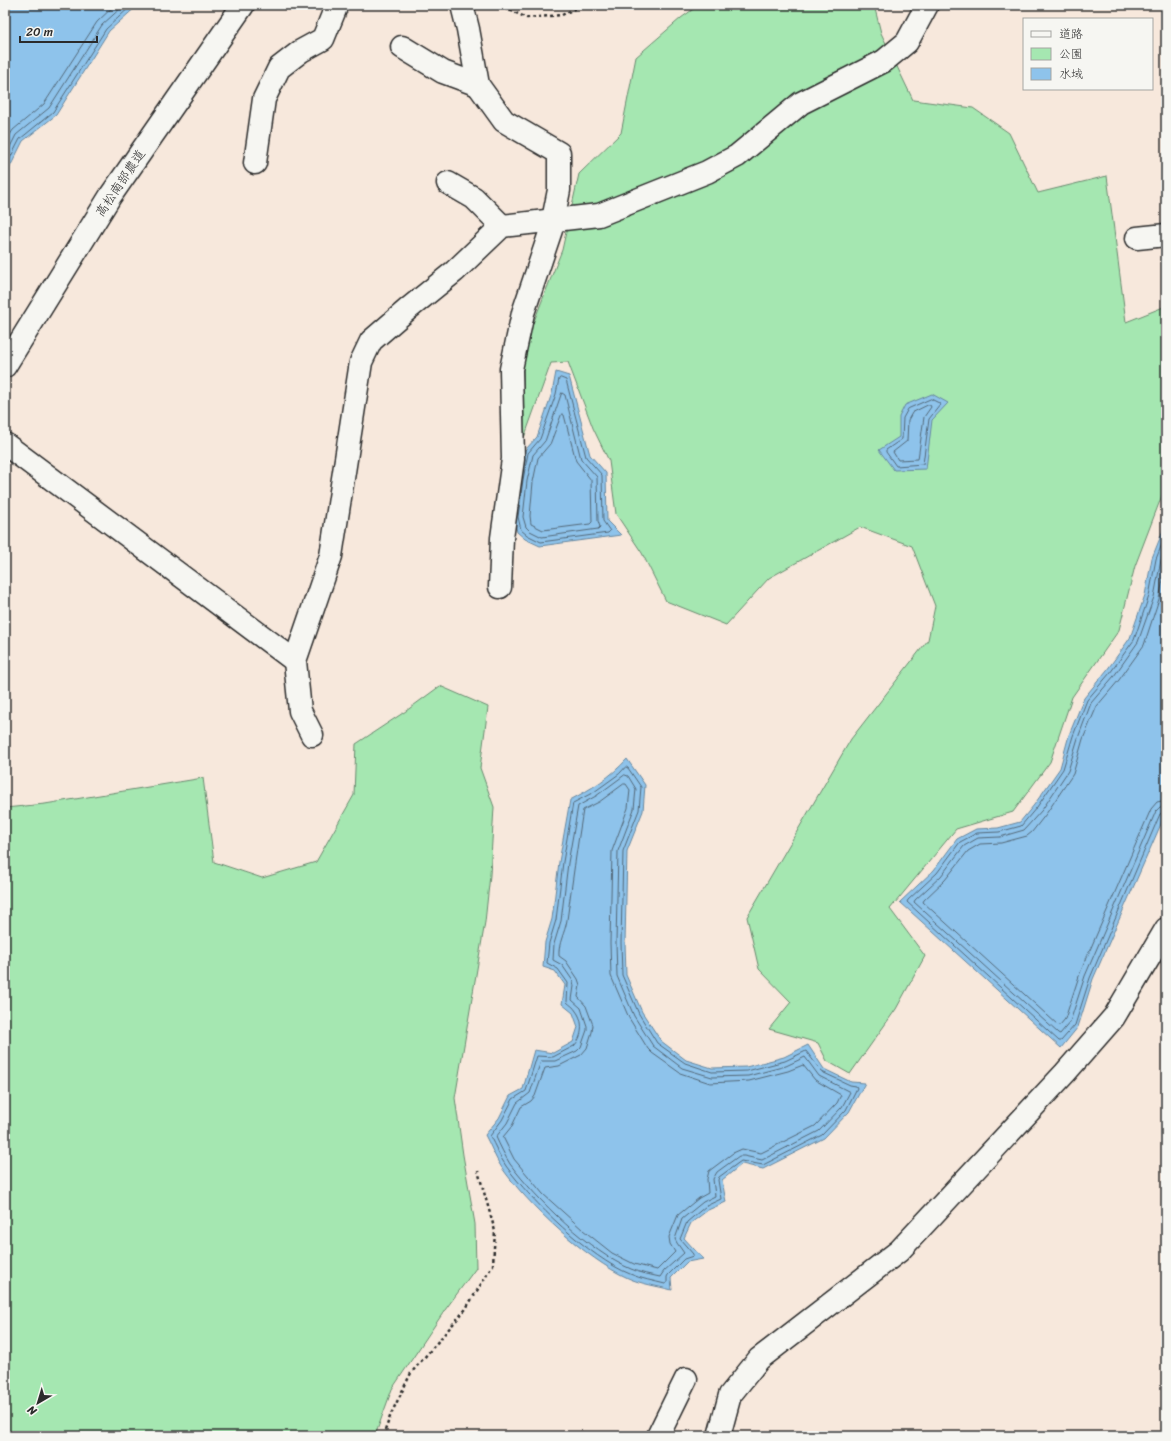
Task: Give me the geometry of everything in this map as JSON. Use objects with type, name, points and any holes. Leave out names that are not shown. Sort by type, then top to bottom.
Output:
[{"type":"street","name":"高松南部農道","points":[[5,366],[111,195],[243,5]]},
{"type":"street","points":[[254,163],[264,99],[279,68],[301,52],[323,39],[336,7],[335,5]]},
{"type":"street","points":[[462,5],[478,85],[504,121],[559,153],[559,190],[551,230],[523,313],[511,369],[513,459],[502,538],[500,587]]},
{"type":"street","points":[[312,735],[300,711],[295,661],[332,556],[361,362],[371,342],[408,309],[455,271],[502,226],[598,214],[707,172],[737,156],[801,103],[884,60],[907,42],[928,5]]},
{"type":"street","points":[[402,47],[443,72],[478,85]]},
{"type":"street","points":[[448,183],[474,198],[502,226]]},
{"type":"street","points":[[1137,238],[1166,235]]},
{"type":"street","points":[[5,444],[295,661]]},
{"type":"street","points":[[719,1436],[730,1395],[759,1359],[899,1251],[1065,1073],[1114,1017],[1166,929]]},
{"type":"street","points":[[658,1436],[686,1379]]},
{"type":"path","points":[[499,5],[528,18],[562,15],[582,5]]},
{"type":"path","points":[[383,1436],[391,1414],[412,1373],[465,1310],[493,1265],[495,1231],[478,1171]]},
{"type":"green space","points":[[699,5],[874,5],[881,33],[913,100],[973,108],[1009,133],[1038,193],[1107,176],[1126,322],[1166,306],[1166,485],[1135,566],[1119,630],[1072,697],[1050,762],[1013,812],[956,829],[890,909],[925,956],[896,1009],[850,1074],[827,1061],[818,1043],[769,1029],[791,1002],[759,969],[747,917],[851,739],[928,640],[935,606],[912,546],[860,527],[769,578],[726,625],[666,601],[642,553],[616,514],[609,461],[593,428],[568,362],[551,363],[524,438],[523,349],[562,250],[579,174],[621,133],[636,57],[681,18]]},
{"type":"green space","points":[[440,686],[488,707],[480,768],[494,807],[490,875],[485,922],[455,1098],[475,1224],[476,1268],[445,1310],[392,1389],[375,1436],[5,1436],[5,808],[45,804],[203,778],[214,862],[262,878],[316,862],[354,795],[356,744],[406,711]]},
{"type":"water","points":[[5,5],[138,5],[109,31],[56,115],[23,141],[5,177]]},
{"type":"water","points":[[556,372],[569,376],[590,455],[606,473],[607,521],[621,535],[540,546],[525,539],[517,532],[514,517],[519,479],[525,450],[537,437],[552,393]]},
{"type":"water","points":[[932,394],[948,403],[932,420],[926,469],[894,470],[879,450],[899,437],[899,417],[905,405]]},
{"type":"water","points":[[1166,523],[1166,810],[1093,979],[1078,1027],[1061,1048],[900,902],[934,870],[957,839],[976,829],[998,828],[1020,822],[1060,768],[1069,735],[1084,698],[1107,670],[1130,638],[1145,595],[1152,558]]},
{"type":"water","points":[[627,759],[645,785],[643,811],[627,851],[625,943],[626,975],[642,1012],[661,1041],[686,1060],[712,1068],[746,1067],[784,1057],[808,1045],[824,1069],[851,1082],[865,1083],[849,1112],[824,1138],[763,1169],[742,1164],[722,1180],[726,1202],[708,1210],[691,1223],[684,1238],[703,1259],[687,1262],[671,1278],[672,1290],[628,1278],[612,1270],[577,1245],[526,1198],[500,1164],[485,1135],[499,1118],[510,1096],[523,1089],[534,1050],[553,1053],[573,1042],[578,1027],[573,1013],[562,1004],[565,985],[555,971],[543,967],[545,942],[552,919],[559,862],[570,800],[600,782]]}]
